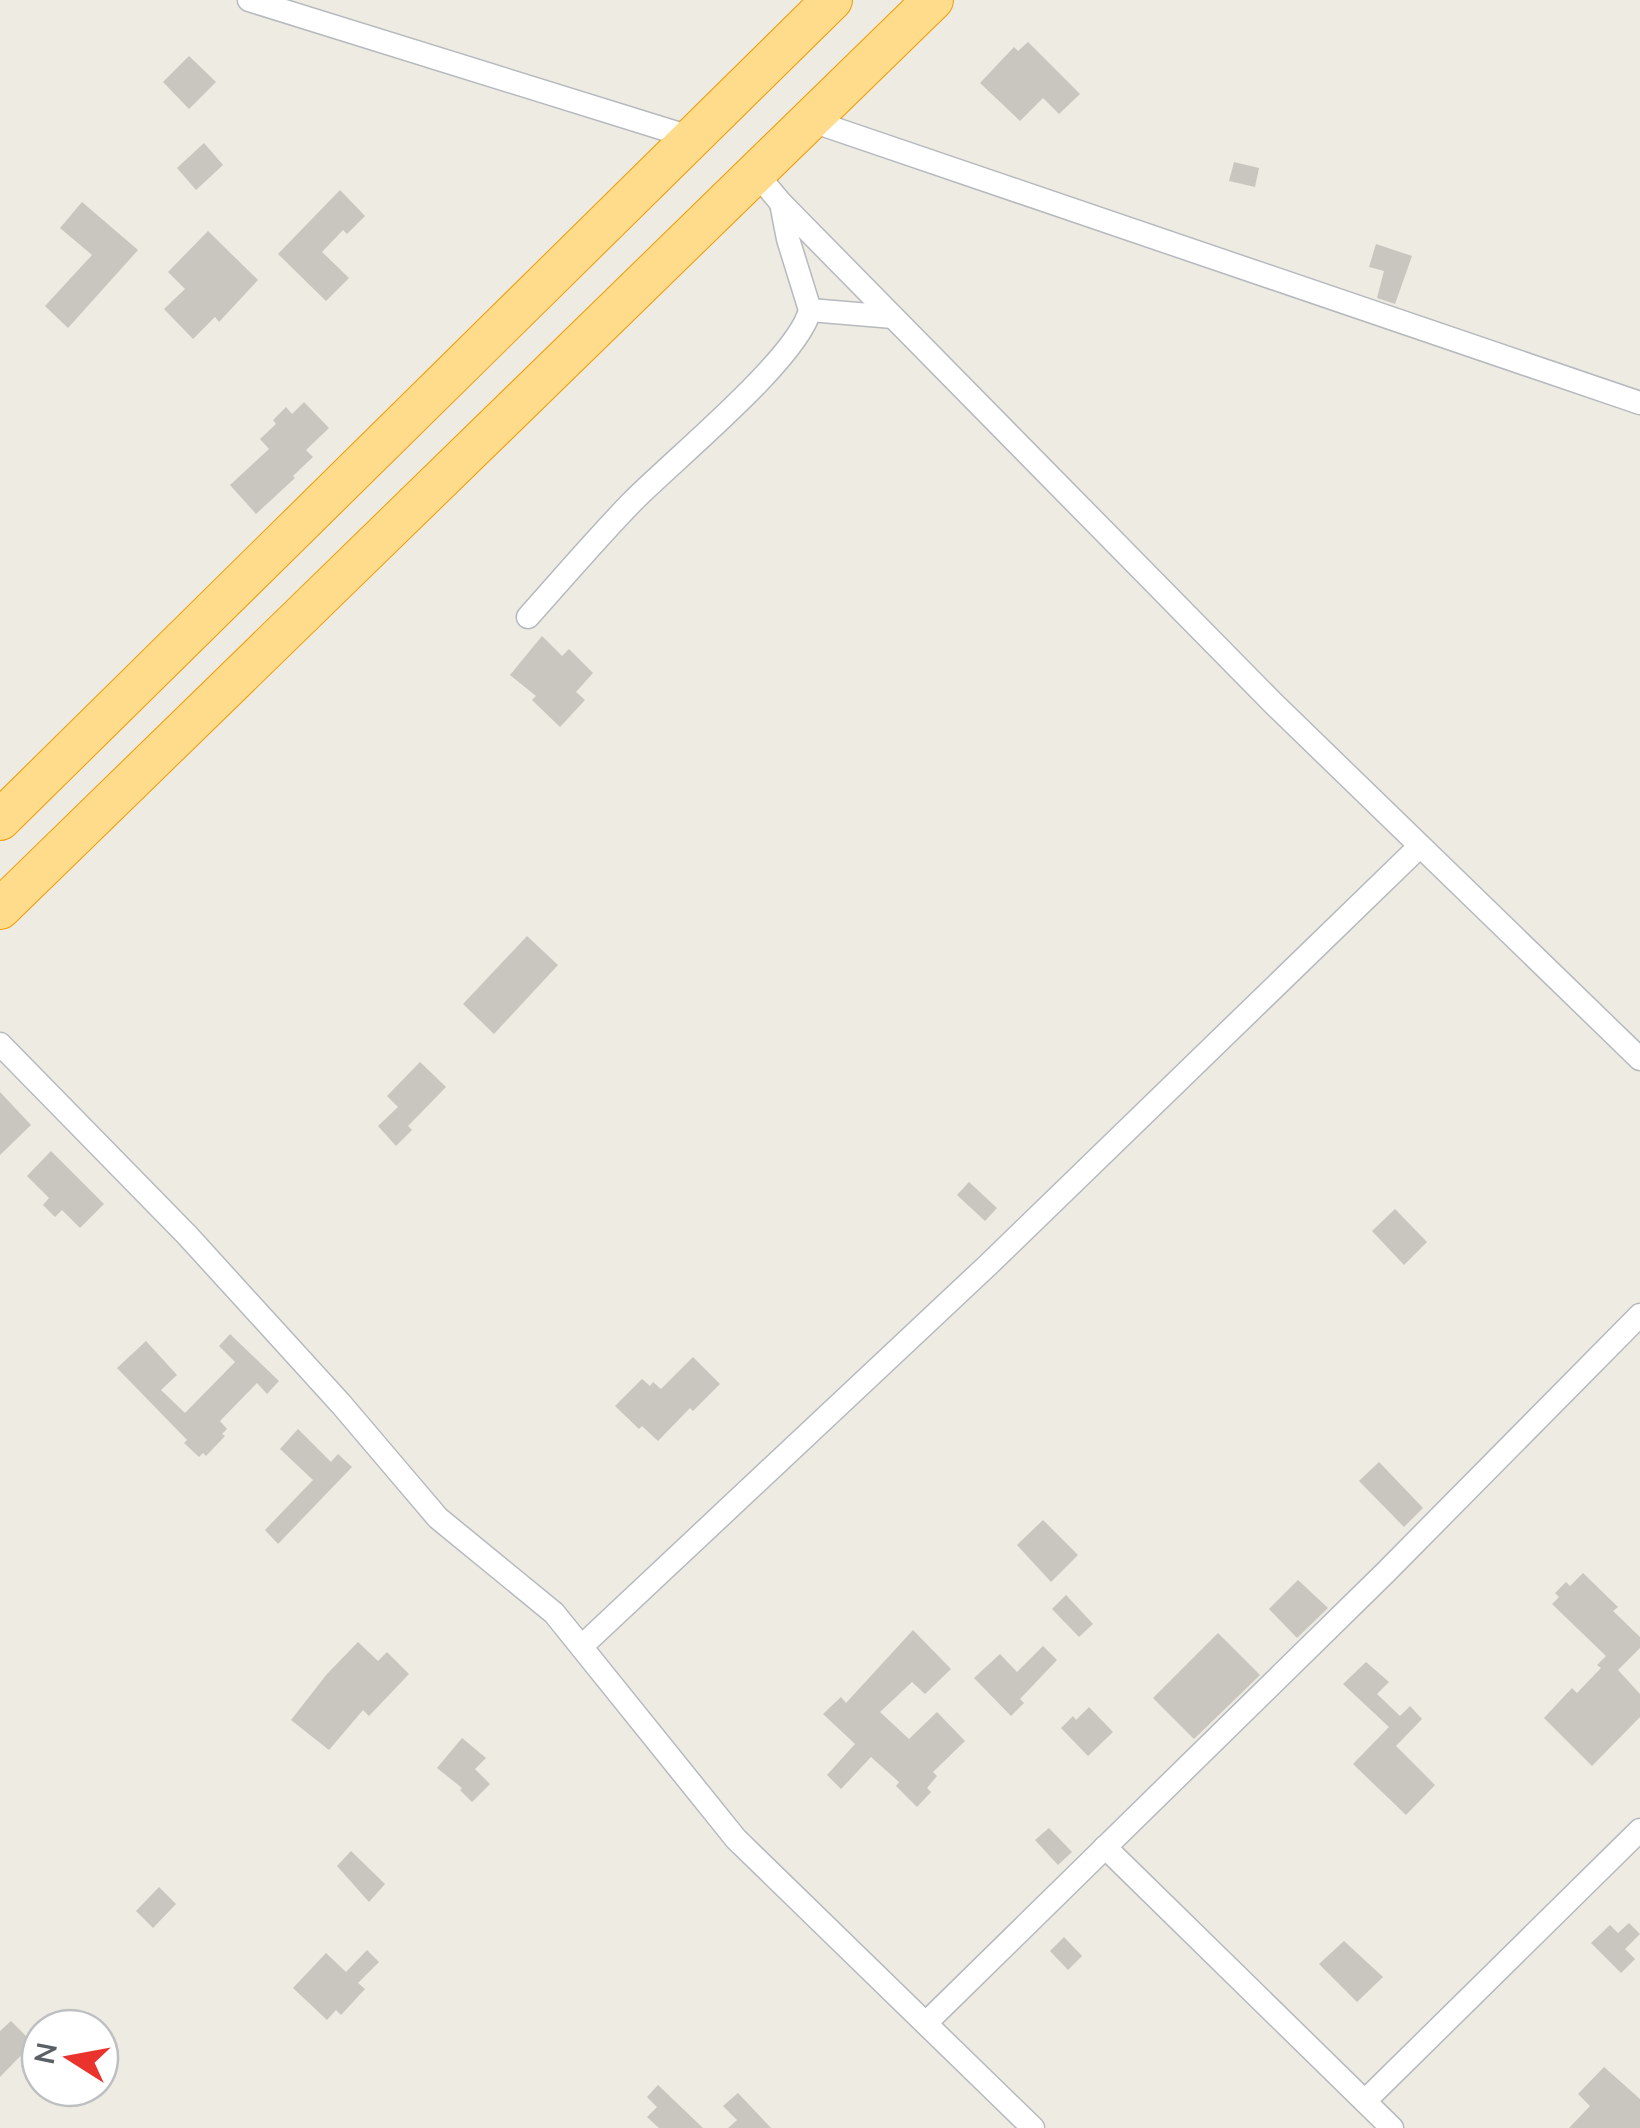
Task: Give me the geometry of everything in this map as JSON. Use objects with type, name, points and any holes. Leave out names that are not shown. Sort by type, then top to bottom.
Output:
[{"type":"highway","points":[[0,820],[832,0]]},
{"type":"highway","points":[[0,909],[933,0]]},
{"type":"street","points":[[249,0],[693,138]]},
{"type":"street","points":[[808,120],[1640,403]]},
{"type":"street","points":[[754,172],[1260,690],[1640,1059]]},
{"type":"street","points":[[528,617],[631,502],[783,356],[807,322],[810,310],[781,203]]},
{"type":"street","points":[[810,310],[894,318]]},
{"type":"street","points":[[582,1646],[988,1265],[1420,846]]},
{"type":"street","points":[[0,1044],[187,1236],[438,1518],[554,1613],[736,1839],[1033,2128]]},
{"type":"street","points":[[926,2024],[1385,1573],[1640,1315]]},
{"type":"street","points":[[1365,2101],[1640,1830]]},
{"type":"street","points":[[1105,1848],[1392,2128]]},
{"type":"building","points":[[1028,42],[1080,94],[1059,114],[1043,98],[1020,121],[980,83],[1014,47],[1018,51]]},
{"type":"building","points":[[189,56],[216,82],[189,109],[163,82]]},
{"type":"building","points":[[204,143],[223,165],[196,190],[177,168]]},
{"type":"building","points":[[1234,162],[1259,168],[1255,187],[1229,181]]},
{"type":"building","points":[[340,190],[365,216],[347,234],[343,230],[322,252],[349,278],[326,301],[278,254]]},
{"type":"building","points":[[82,202],[138,250],[68,328],[45,306],[92,255],[60,228]]},
{"type":"building","points":[[208,231],[258,280],[219,322],[215,317],[193,339],[164,309],[185,289],[168,272]]},
{"type":"building","points":[[1376,244],[1412,256],[1395,304],[1377,298],[1384,271],[1369,267]]},
{"type":"building","points":[[304,402],[329,428],[306,450],[313,457],[256,514],[230,485],[269,449],[260,439],[276,424],[273,420],[286,407],[292,414]]},
{"type":"building","points":[[542,636],[562,656],[569,649],[593,673],[576,692],[585,700],[560,727],[532,700],[536,696],[510,675]]},
{"type":"building","points":[[527,936],[558,965],[494,1034],[463,1004]]},
{"type":"building","points":[[420,1062],[446,1087],[408,1126],[412,1130],[396,1146],[378,1126],[398,1107],[387,1096]]},
{"type":"building","points":[[0,1092],[31,1125],[0,1155]]},
{"type":"building","points":[[51,1151],[104,1204],[80,1228],[62,1210],[55,1217],[43,1205],[49,1198],[27,1176]]},
{"type":"building","points":[[969,1182],[997,1208],[985,1221],[957,1195]]},
{"type":"building","points":[[1395,1209],[1427,1242],[1404,1265],[1372,1231]]},
{"type":"building","points":[[230,1334],[279,1381],[267,1394],[257,1383],[220,1421],[227,1429],[222,1434],[225,1436],[206,1456],[203,1453],[199,1457],[117,1368],[146,1341],[177,1375],[161,1390],[185,1413],[235,1362],[219,1346]]},
{"type":"building","points":[[693,1357],[720,1384],[658,1441],[615,1406],[642,1379],[661,1389]]},
{"type":"building","points":[[298,1429],[331,1462],[338,1454],[352,1467],[278,1544],[265,1530],[313,1480],[280,1449]]},
{"type":"building","points":[[1379,1462],[1423,1508],[1404,1527],[1359,1481]]},
{"type":"building","points":[[1043,1520],[1078,1555],[1051,1582],[1017,1545]]},
{"type":"building","points":[[1583,1573],[1618,1607],[1613,1611],[1640,1637],[1640,1648],[1618,1670],[1640,1694],[1640,1717],[1592,1766],[1544,1718],[1572,1688],[1577,1693],[1601,1668],[1597,1665],[1606,1656],[1552,1604],[1559,1597],[1555,1593],[1566,1582],[1570,1586]]},
{"type":"building","points":[[1298,1580],[1328,1608],[1297,1638],[1269,1609]]},
{"type":"building","points":[[1066,1595],[1093,1624],[1079,1637],[1052,1609]]},
{"type":"building","points":[[913,1630],[951,1669],[925,1694],[912,1682],[880,1712],[909,1739],[937,1712],[965,1741],[933,1772],[937,1776],[927,1788],[931,1792],[917,1807],[896,1786],[899,1782],[871,1757],[841,1789],[827,1775],[855,1744],[823,1714],[841,1697],[846,1703]]},
{"type":"building","points":[[1218,1633],[1260,1675],[1194,1739],[1153,1698]]},
{"type":"building","points":[[358,1642],[378,1661],[387,1652],[409,1674],[369,1716],[363,1710],[329,1750],[291,1720]]},
{"type":"building","points":[[1043,1646],[1057,1660],[1020,1699],[1024,1703],[1011,1716],[974,1678],[1000,1654],[1017,1672]]},
{"type":"building","points":[[1366,1662],[1389,1682],[1377,1694],[1400,1716],[1410,1706],[1422,1719],[1396,1746],[1435,1785],[1406,1815],[1353,1764],[1389,1727],[1343,1684]]},
{"type":"building","points":[[1089,1707],[1113,1732],[1088,1756],[1061,1728]]},
{"type":"building","points":[[462,1738],[486,1758],[475,1769],[490,1784],[472,1802],[462,1788],[437,1768]]},
{"type":"building","points":[[1049,1828],[1072,1852],[1058,1865],[1035,1840]]},
{"type":"building","points":[[351,1851],[385,1884],[369,1902],[337,1866]]},
{"type":"building","points":[[159,1887],[176,1904],[153,1928],[136,1911]]},
{"type":"building","points":[[1629,1923],[1640,1934],[1625,1949],[1635,1959],[1621,1973],[1591,1943],[1610,1925],[1618,1933]]},
{"type":"building","points":[[1064,1937],[1082,1956],[1068,1970],[1050,1951]]},
{"type":"building","points":[[1344,1941],[1383,1977],[1357,2002],[1319,1964]]},
{"type":"building","points":[[367,1950],[379,1962],[358,1983],[365,1989],[341,2015],[336,2010],[327,2020],[293,1988],[326,1953],[346,1972]]},
{"type":"building","points":[[11,2021],[20,2030],[20,2056],[0,2077],[0,2031]]},
{"type":"building","points":[[1604,2067],[1640,2099],[1640,2128],[1569,2128],[1590,2106],[1578,2094]]},
{"type":"building","points":[[658,2085],[703,2128],[659,2128],[647,2117],[657,2107],[647,2097]]},
{"type":"building","points":[[738,2093],[771,2128],[728,2128],[737,2120],[723,2106]]}]
